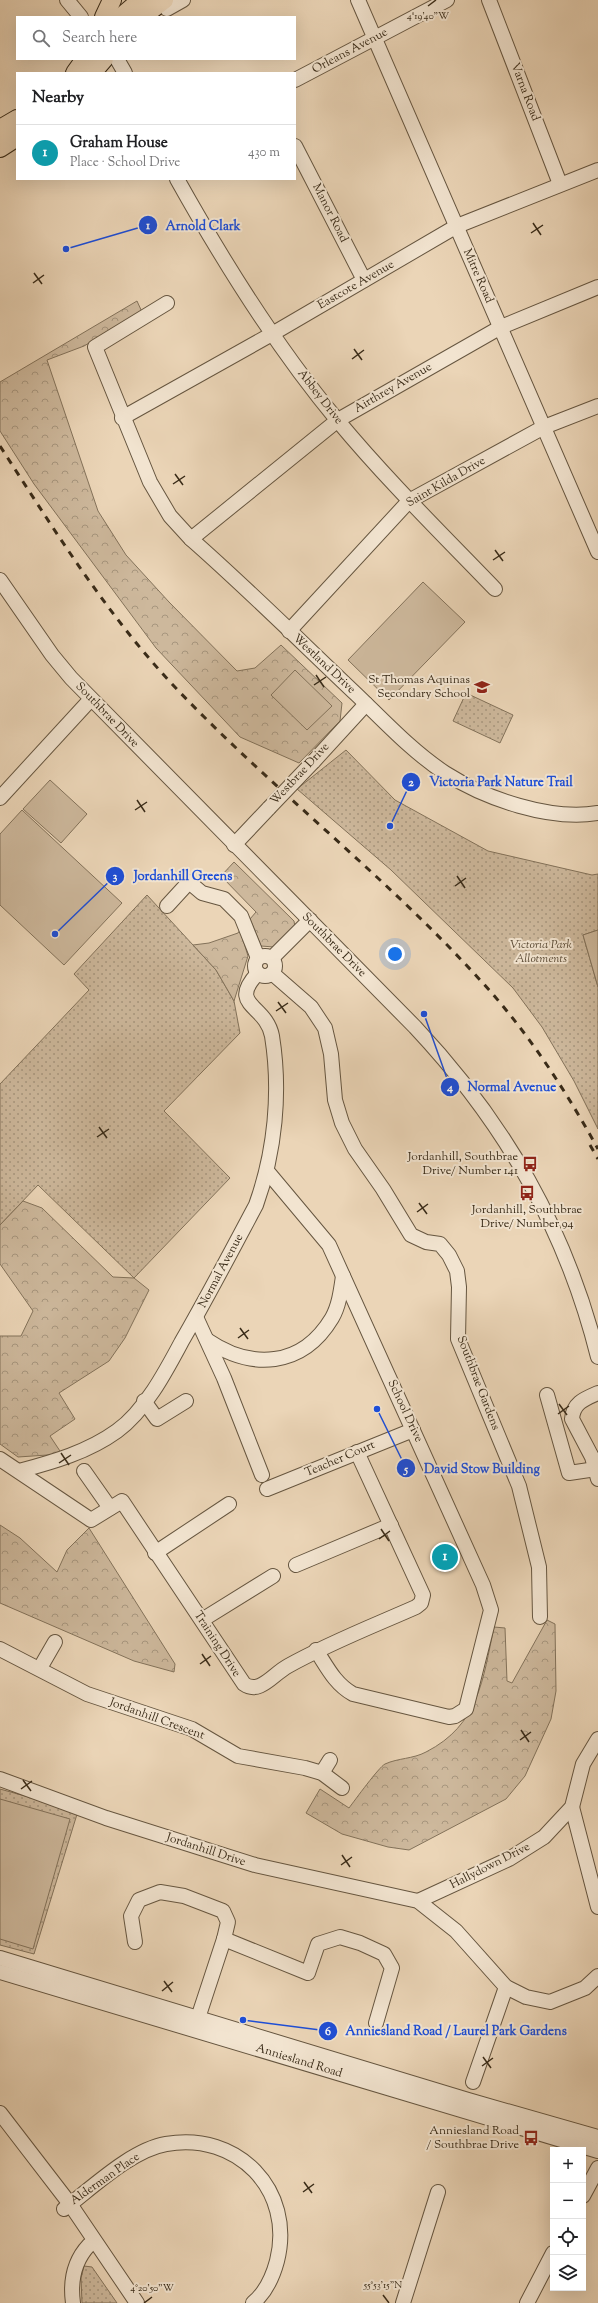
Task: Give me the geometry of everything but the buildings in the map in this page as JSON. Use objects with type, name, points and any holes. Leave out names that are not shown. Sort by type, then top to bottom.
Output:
[{"type":"main road","points":[[104,16],[112,0]]},
{"type":"main road","points":[[132,10],[166,4]]},
{"type":"main road","points":[[76,72],[84,60]]},
{"type":"main road","points":[[93,72],[103,60]]},
{"type":"main road","points":[[0,129],[16,120]]},
{"type":"main road","points":[[0,148],[16,138]]},
{"type":"street","points":[[67,0],[80,16]]},
{"type":"street","points":[[166,4],[183,0]]},
{"type":"street","name":"Mitre Road","points":[[358,0],[598,552]]},
{"type":"street","name":"Orleans Avenue","points":[[296,79],[447,0]]},
{"type":"street","name":"Varna Road","points":[[490,0],[560,184]]},
{"type":"street","points":[[118,60],[124,72]]},
{"type":"street","name":"Manor Road","points":[[296,148],[364,280]]},
{"type":"street","name":"Eastcote Avenue","points":[[122,418],[272,334],[456,226],[598,170]]},
{"type":"street","name":"Abbey Drive","points":[[178,180],[272,334],[338,420],[409,501],[495,589]]},
{"type":"street","name":"Airthrey Avenue","points":[[192,539],[338,420],[501,327],[598,287]]},
{"type":"street","name":"Westland Drive","points":[[167,303],[95,347],[122,418],[150,482],[170,516],[192,539],[366,704],[421,755],[446,773],[479,791],[512,804],[550,812],[598,813]]},
{"type":"street","name":"Saint Kilda Drive","points":[[289,631],[409,501],[544,426],[598,406]]},
{"type":"street","name":"Southbrae Drive","points":[[0,580],[52,655],[91,699],[434,1047],[464,1083],[501,1133],[525,1173],[559,1240],[580,1293],[598,1357]]},
{"type":"street","points":[[0,798],[91,699]]},
{"type":"street","name":"Westbrae Drive","points":[[234,845],[366,704]]},
{"type":"street","points":[[167,906],[188,882],[202,893],[224,899],[241,916],[265,958],[275,967],[272,973],[263,976],[258,973],[255,963],[265,958],[310,920]]},
{"type":"street","name":"Normal Avenue","points":[[19,1471],[81,1451],[117,1431],[154,1390],[196,1317],[256,1205],[267,1171],[272,1147],[276,1094],[272,1036],[268,1023],[249,1003],[245,994],[247,985],[258,973]]},
{"type":"street","name":"Southbrae Gardens","points":[[272,973],[311,1007],[325,1028],[331,1054],[335,1100],[342,1123],[355,1149],[383,1189],[411,1235],[426,1242],[440,1244],[449,1255],[457,1272],[460,1298],[458,1339],[519,1486],[539,1567],[540,1617]]},
{"type":"street","name":"School Drive","points":[[267,1171],[329,1245],[480,1579],[491,1610],[466,1709],[455,1716],[449,1717],[353,1694],[343,1688],[336,1681],[316,1650]]},
{"type":"street","points":[[206,1340],[222,1350],[241,1358],[261,1360],[287,1356],[308,1344],[321,1332],[332,1317],[339,1298],[343,1276]]},
{"type":"street","points":[[196,1317],[262,1475]]},
{"type":"street","points":[[547,1395],[568,1473],[597,1474],[572,1419],[575,1406],[582,1400],[598,1393]]},
{"type":"street","points":[[144,1401],[157,1419],[186,1401]]},
{"type":"street","name":"Teacher Court","points":[[267,1489],[413,1430]]},
{"type":"street","name":"Training Drive","points":[[19,1471],[91,1520],[122,1501],[155,1553],[202,1620],[244,1684],[250,1688],[257,1688],[284,1668],[316,1650],[416,1607],[421,1602],[423,1595],[357,1452]]},
{"type":"street","points":[[0,1459],[19,1471]]},
{"type":"street","points":[[84,1471],[110,1508]]},
{"type":"street","points":[[155,1553],[229,1504]]},
{"type":"street","points":[[296,1565],[391,1525]]},
{"type":"street","points":[[202,1620],[274,1576]]},
{"type":"street","points":[[40,1668],[55,1642]]},
{"type":"street","name":"Jordanhill Crescent","points":[[0,1649],[40,1668],[86,1694],[192,1729],[238,1756],[305,1768],[322,1773],[342,1788]]},
{"type":"street","name":"Hallydown Drive","points":[[418,1901],[521,1851],[544,1837],[572,1807],[583,1764],[598,1739]]},
{"type":"street","points":[[322,1773],[330,1760]]},
{"type":"street","name":"Jordanhill Drive","points":[[0,1779],[106,1818],[255,1865],[418,1901]]},
{"type":"street","points":[[572,1807],[598,1907]]},
{"type":"street","points":[[135,1942],[131,1916],[139,1900],[160,1892],[184,1896],[223,1911],[228,1922],[224,1939],[198,2018]]},
{"type":"street","points":[[418,1901],[456,1932],[506,1987],[526,1997],[550,2002],[585,1988],[598,1976]]},
{"type":"street","points":[[224,1939],[308,1973],[318,1944],[340,1937],[360,1943],[384,1954],[392,1968],[376,2022]]},
{"type":"street","name":"Anniesland Road","points":[[0,1958],[198,2018],[279,2049],[598,2151]]},
{"type":"street","name":"Anniesland Road","points":[[0,1972],[598,2137]]},
{"type":"street","points":[[473,2082],[506,1987]]},
{"type":"street","points":[[0,2113],[137,2303]]},
{"type":"street","points":[[0,2125],[67,2206],[128,2303]]},
{"type":"street","name":"Alderman Place","points":[[67,2206],[122,2166],[152,2148],[180,2142],[200,2142],[230,2152],[245,2160],[261,2177],[274,2200],[278,2218],[279,2251],[275,2268],[259,2301]]},
{"type":"street","points":[[586,2190],[598,2168]]},
{"type":"street","points":[[403,2303],[438,2192]]},
{"type":"street","points":[[73,2303],[75,2266],[81,2253],[90,2244]]},
{"type":"street","points":[[527,2303],[552,2255]]},
{"type":"green space","points":[[137,301],[142,312],[84,346],[47,360],[98,511],[126,555],[169,602],[237,671],[255,668],[281,645],[342,703],[340,721],[299,763],[240,737],[156,648],[34,484],[0,431],[0,382]]},
{"type":"green space","points":[[423,582],[465,622],[389,700],[348,660]]},
{"type":"green space","points":[[295,670],[332,706],[307,730],[271,695]]},
{"type":"green space","points":[[466,693],[513,715],[500,743],[453,721]]},
{"type":"green space","name":"Victoria Park Allotments","points":[[346,750],[395,800],[488,851],[592,875],[598,874],[598,930],[583,935],[598,987],[598,1129],[574,1081],[542,1027],[513,988],[391,870],[297,789]]},
{"type":"green space","points":[[50,780],[87,814],[61,843],[23,809]]},
{"type":"green space","points":[[22,810],[122,903],[64,965],[0,905],[0,834]]},
{"type":"green space","points":[[234,862],[294,921],[295,927],[274,947],[261,946],[250,919],[256,912],[221,876]]},
{"type":"green space","points":[[147,895],[216,970],[234,1001],[240,1033],[164,1111],[230,1178],[134,1278],[38,1185],[0,1225],[0,1084],[89,990],[74,974]]},
{"type":"green space","points":[[240,930],[248,956],[234,1001],[216,970],[193,945],[209,943],[238,933]]},
{"type":"green space","points":[[598,930],[598,987],[583,935]]},
{"type":"green space","points":[[23,1201],[42,1208],[113,1277],[134,1278],[149,1290],[125,1338],[109,1361],[59,1393],[75,1419],[50,1436],[62,1454],[18,1457],[0,1444],[0,1336],[21,1336],[33,1311],[0,1264],[0,1225]]},
{"type":"green space","points":[[0,1525],[20,1538],[57,1572],[67,1550],[89,1528],[175,1664],[174,1672],[134,1661],[0,1603]]},
{"type":"green space","points":[[547,1620],[555,1624],[556,1691],[551,1719],[525,1776],[506,1799],[409,1850],[388,1847],[342,1834],[306,1813],[320,1789],[349,1808],[382,1766],[426,1752],[444,1741],[468,1714],[476,1699],[482,1682],[494,1627],[505,1628],[507,1681],[512,1683]]},
{"type":"green space","points":[[0,1789],[78,1811],[34,1954],[0,1945]]},
{"type":"green space","points":[[0,1799],[70,1819],[33,1949],[0,1939]]},
{"type":"green space","points":[[84,2266],[92,2267],[117,2303],[82,2303],[81,2278]]},
{"type":"railway","points":[[0,446],[81,569],[124,628],[172,684],[209,722],[406,904],[481,981],[530,1040],[559,1083],[598,1149]]},
{"type":"railway","points":[[590,1145],[598,1159]]},
{"type":"place","name":"Arnold Clark","points":[[66,249]]},
{"type":"place","name":"St Thomas Aquinas Secondary School","points":[[482,687]]},
{"type":"place","name":"Victoria Park Nature Trail","points":[[390,826]]},
{"type":"place","name":"Jordanhill Greens","points":[[55,934]]},
{"type":"place","name":"Normal Avenue","points":[[424,1014]]},
{"type":"place","name":"Jordanhill, Southbrae Drive/ Number 141","points":[[530,1164]]},
{"type":"place","name":"Jordanhill, Southbrae Drive/ Number 94","points":[[527,1193]]},
{"type":"place","name":"David Stow Building","points":[[377,1409]]},
{"type":"place","name":"Graham House","points":[[445,1557]]},
{"type":"place","name":"Anniesland Road / Laurel Park Gardens","points":[[243,2020]]},
{"type":"place","name":"Anniesland Road / Southbrae Drive","points":[[531,2138]]}]
